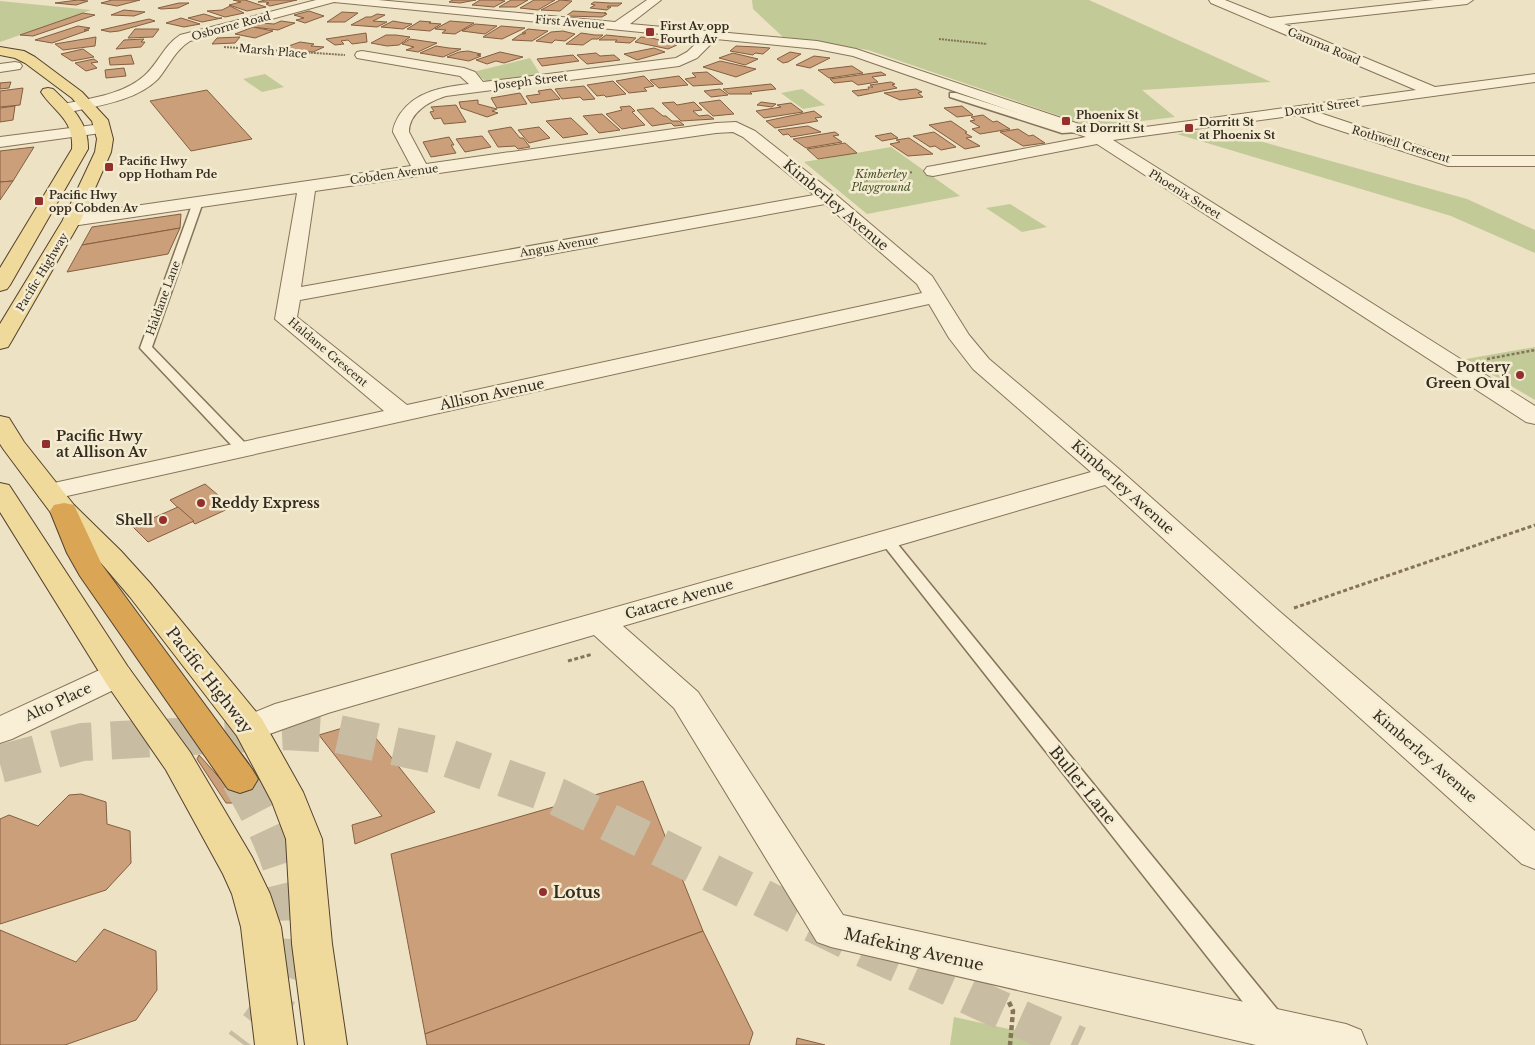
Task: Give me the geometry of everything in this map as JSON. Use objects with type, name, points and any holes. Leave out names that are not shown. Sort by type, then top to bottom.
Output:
[{"type":"highway","points":[[56,501],[90,569],[240,779]]},
{"type":"main road","points":[[0,50],[19,54],[30,60],[78,95],[100,120],[102,129]]},
{"type":"main road","points":[[0,58],[15,66],[45,89],[64,108],[76,125],[81,140],[80,149],[69,170],[0,285]]},
{"type":"main road","name":"Pacific Highway","points":[[0,342],[72,220],[103,152],[106,140],[102,129]]},
{"type":"main road","name":"Pacific Highway","points":[[0,423],[13,445],[56,501],[111,557],[140,590],[250,728],[290,802],[304,840],[312,944],[326,1035]]},
{"type":"main road","points":[[0,491],[117,675],[178,760],[239,868],[251,894],[262,927],[276,1045]]},
{"type":"street","name":"Osborne Road","points":[[64,108],[118,94],[147,80],[178,42],[185,38],[330,0]]},
{"type":"street","name":"First Avenue","points":[[339,0],[802,43]]},
{"type":"street","points":[[618,26],[655,0]]},
{"type":"street","name":"Gamma Road","points":[[1215,0],[1434,92]]},
{"type":"street","points":[[1268,22],[1467,0]]},
{"type":"street","name":"Joseph Street","points":[[421,170],[401,132],[402,124],[418,103],[427,97],[443,92],[679,62],[692,55],[713,35]]},
{"type":"street","name":"Phoenix Street","points":[[802,43],[856,53],[1078,129],[1098,138],[1535,416]]},
{"type":"street","points":[[362,55],[464,72],[470,75],[480,87]]},
{"type":"street","points":[[0,68],[15,66]]},
{"type":"street","name":"Dorritt Street","points":[[933,171],[1087,142],[1113,135],[1535,78]]},
{"type":"street","name":"Rothwell Crescent","points":[[1300,110],[1323,120],[1448,161],[1535,161]]},
{"type":"street","name":"Cobden Avenue","points":[[72,220],[716,128]]},
{"type":"street","name":"Kimberley Avenue","points":[[716,128],[742,129],[828,198],[925,280],[960,338],[981,364],[1110,475],[1268,618],[1535,853]]},
{"type":"street","points":[[0,142],[102,129]]},
{"type":"street","name":"Haldane Crescent","points":[[307,186],[286,320],[403,414]]},
{"type":"street","name":"Angus Avenue","points":[[290,295],[828,198]]},
{"type":"street","name":"Allison Avenue","points":[[56,501],[243,449],[935,296]]},
{"type":"street","name":"Gatacre Avenue","points":[[250,728],[302,708],[596,638],[886,539],[1110,475]]},
{"type":"street","name":"Mafeking Avenue","points":[[596,638],[686,700],[831,930],[1346,1045]]},
{"type":"street","name":"Alto Place","points":[[0,730],[117,675]]},
{"type":"lane","points":[[953,95],[1062,130],[1078,129]]},
{"type":"lane","name":"Haldane Lane","points":[[198,202],[146,348],[243,449]]},
{"type":"lane","name":"Buller Lane","points":[[886,539],[1280,1030]]},
{"type":"path","points":[[939,39],[986,44]]},
{"type":"path","name":"Marsh Place","points":[[219,46],[344,55]]},
{"type":"path","points":[[828,198],[849,190],[860,182],[892,174],[933,171]]},
{"type":"path","points":[[1457,365],[1535,350]]},
{"type":"path","points":[[1268,618],[1535,525]]},
{"type":"path","points":[[568,661],[596,638]]},
{"type":"path","points":[[1010,1045],[1013,1011]]},
{"type":"green space","points":[[752,0],[1089,0],[1271,82],[1142,90],[1175,117],[1092,127],[868,50],[783,37],[753,9]]},
{"type":"green space","points":[[0,1],[91,10],[0,42]]},
{"type":"green space","points":[[530,58],[542,77],[487,82],[473,72]]},
{"type":"green space","points":[[265,74],[284,87],[262,92],[243,79]]},
{"type":"green space","points":[[802,89],[825,105],[803,109],[781,93]]},
{"type":"green space","points":[[1216,129],[1467,199],[1535,230],[1535,253],[1451,216],[1177,134]]},
{"type":"green space","name":"Kimberley Playground","points":[[891,147],[960,196],[867,214],[804,162]]},
{"type":"green space","points":[[1010,204],[1047,227],[1022,232],[986,208]]},
{"type":"green space","points":[[1535,347],[1535,400],[1466,359]]},
{"type":"green space","points":[[954,1017],[1046,1037],[1046,1045],[950,1045]]},
{"type":"building","points":[[78,0],[88,1],[76,5],[55,3]]},
{"type":"building","points":[[112,0],[140,0],[117,6],[101,3]]},
{"type":"building","points":[[233,0],[245,0],[266,7],[247,11],[229,5],[241,2]]},
{"type":"building","points":[[265,0],[297,0],[270,6],[266,2],[258,2]]},
{"type":"building","points":[[453,0],[476,0],[460,3],[449,2]]},
{"type":"building","points":[[480,0],[505,1],[494,7],[472,5]]},
{"type":"building","points":[[511,0],[528,0],[516,7],[499,7]]},
{"type":"building","points":[[534,0],[555,0],[538,10],[520,8]]},
{"type":"building","points":[[560,0],[572,1],[560,11],[541,10]]},
{"type":"building","points":[[594,2],[622,3],[618,6],[609,6],[607,7],[611,7],[607,10],[590,8],[595,5],[591,4]]},
{"type":"building","points":[[179,3],[189,3],[178,8],[158,8]]},
{"type":"building","points":[[230,6],[244,13],[225,17],[207,11],[222,10]]},
{"type":"building","points":[[124,10],[145,12],[134,16],[111,15]]},
{"type":"building","points":[[309,11],[324,16],[305,23],[296,20],[304,18],[294,15]]},
{"type":"building","points":[[573,11],[607,14],[602,17],[566,16]]},
{"type":"building","points":[[342,12],[358,13],[345,22],[327,22]]},
{"type":"building","points":[[83,13],[95,15],[33,36],[20,35]]},
{"type":"building","points":[[204,14],[222,18],[202,22],[188,18]]},
{"type":"building","points":[[377,14],[385,15],[373,21],[387,22],[377,27],[351,25],[366,17]]},
{"type":"building","points":[[181,18],[200,24],[184,27],[166,23]]},
{"type":"building","points":[[149,19],[155,21],[119,31],[101,30]]},
{"type":"building","points":[[281,21],[295,23],[278,30],[253,27],[262,23],[274,24]]},
{"type":"building","points":[[393,21],[412,24],[403,29],[381,27]]},
{"type":"building","points":[[420,21],[441,24],[430,31],[407,29]]},
{"type":"building","points":[[450,21],[474,23],[455,34],[442,33],[446,30],[435,29]]},
{"type":"building","points":[[475,24],[497,26],[485,34],[462,31]]},
{"type":"building","points":[[78,26],[90,28],[52,43],[35,40]]},
{"type":"building","points":[[501,26],[525,28],[502,39],[483,37]]},
{"type":"building","points":[[253,27],[273,31],[255,38],[235,34]]},
{"type":"building","points":[[135,29],[159,29],[153,37],[128,38]]},
{"type":"building","points":[[528,29],[548,31],[532,41],[512,40],[526,33],[522,33]]},
{"type":"building","points":[[563,31],[575,34],[565,41],[555,40],[552,43],[536,41],[551,32]]},
{"type":"building","points":[[366,33],[367,42],[352,44],[348,40],[341,41],[344,44],[335,45],[326,39]]},
{"type":"building","points":[[581,33],[603,35],[583,45],[566,44]]},
{"type":"building","points":[[386,35],[410,37],[399,45],[387,46],[371,43]]},
{"type":"building","points":[[606,35],[636,38],[630,43],[615,42],[617,40],[599,40]]},
{"type":"building","points":[[96,37],[95,46],[63,50],[55,44]]},
{"type":"building","points":[[240,37],[235,43],[212,44],[217,38]]},
{"type":"building","points":[[641,37],[677,45],[668,49],[635,42]]},
{"type":"building","points":[[144,39],[141,42],[145,42],[141,47],[116,49],[124,40]]},
{"type":"building","points":[[410,39],[437,43],[418,52],[406,50],[414,47],[402,44]]},
{"type":"building","points":[[300,42],[314,44],[311,46],[324,47],[313,52],[280,49]]},
{"type":"building","points":[[436,46],[461,49],[443,57],[420,53]]},
{"type":"building","points":[[736,46],[770,48],[763,54],[755,53],[753,55],[730,51]]},
{"type":"building","points":[[654,48],[665,52],[637,60],[624,54]]},
{"type":"building","points":[[83,49],[94,57],[72,61],[61,54]]},
{"type":"building","points":[[468,51],[481,54],[477,55],[481,56],[469,61],[447,57],[459,52]]},
{"type":"building","points":[[500,52],[523,57],[504,63],[496,61],[487,64],[476,60]]},
{"type":"building","points":[[790,52],[801,54],[788,62],[783,63],[777,59]]},
{"type":"building","points":[[596,53],[600,56],[614,55],[620,60],[587,64],[577,55]]},
{"type":"building","points":[[733,53],[758,59],[745,65],[719,58]]},
{"type":"building","points":[[131,55],[134,64],[110,65],[109,58]]},
{"type":"building","points":[[573,55],[579,61],[542,66],[537,59]]},
{"type":"building","points":[[814,56],[830,58],[810,68],[796,65]]},
{"type":"building","points":[[94,59],[98,62],[91,63],[97,68],[86,71],[75,63]]},
{"type":"building","points":[[720,61],[756,69],[736,77],[703,67]]},
{"type":"building","points":[[852,66],[863,73],[829,78],[818,70]]},
{"type":"building","points":[[124,68],[126,76],[106,78],[105,70]]},
{"type":"building","points":[[707,72],[723,84],[693,86],[685,79],[696,77],[692,73]]},
{"type":"building","points":[[881,72],[886,75],[872,77],[878,82],[858,85],[852,81],[834,83],[830,79]]},
{"type":"building","points":[[644,76],[654,86],[644,88],[647,91],[629,93],[616,81]]},
{"type":"building","points":[[679,76],[688,85],[659,88],[650,80]]},
{"type":"building","points":[[613,81],[626,94],[606,97],[604,95],[597,96],[587,85]]},
{"type":"building","points":[[11,82],[9,88],[0,89],[0,83]]},
{"type":"building","points":[[891,82],[897,88],[858,96],[852,91],[869,89],[868,87],[873,87],[870,85]]},
{"type":"building","points":[[771,84],[776,89],[750,92],[752,94],[729,94],[723,89]]},
{"type":"building","points":[[584,86],[595,99],[583,100],[580,97],[562,99],[555,89]]},
{"type":"building","points":[[23,88],[20,105],[0,107],[0,91]]},
{"type":"building","points":[[551,89],[560,99],[531,103],[526,96],[540,94],[538,91]]},
{"type":"building","points":[[720,89],[728,95],[711,97],[704,91]]},
{"type":"building","points":[[916,89],[922,92],[918,93],[923,97],[900,100],[884,93]]},
{"type":"building","points":[[207,90],[252,139],[191,151],[150,101]]},
{"type":"building","points":[[520,93],[527,104],[497,108],[491,98]]},
{"type":"building","points":[[478,100],[478,104],[497,109],[492,111],[498,113],[487,117],[461,108],[459,102]]},
{"type":"building","points":[[720,100],[734,114],[713,116],[699,103]]},
{"type":"building","points":[[674,102],[677,105],[694,102],[702,110],[693,111],[699,116],[708,115],[714,119],[681,121],[662,103]]},
{"type":"building","points":[[761,102],[776,104],[772,107],[757,105]]},
{"type":"building","points":[[791,103],[803,112],[764,118],[756,111],[781,107],[777,105]]},
{"type":"building","points":[[456,105],[466,122],[444,124],[441,118],[434,119],[430,112],[434,111],[431,107]]},
{"type":"building","points":[[15,106],[13,120],[0,122],[0,108]]},
{"type":"building","points":[[630,106],[635,111],[632,112],[645,125],[622,129],[606,114],[622,110],[620,107]]},
{"type":"building","points":[[962,106],[973,115],[957,117],[944,108]]},
{"type":"building","points":[[653,108],[672,121],[679,121],[684,125],[674,126],[671,123],[652,126],[637,110]]},
{"type":"building","points":[[814,111],[822,117],[815,118],[818,121],[775,128],[766,121]]},
{"type":"building","points":[[602,114],[620,130],[599,133],[583,116]]},
{"type":"building","points":[[983,115],[993,122],[997,121],[1010,129],[980,134],[972,129],[980,127],[970,121],[975,120],[971,117]]},
{"type":"building","points":[[571,118],[588,134],[563,138],[546,121]]},
{"type":"building","points":[[951,121],[972,137],[966,138],[980,146],[965,149],[929,125]]},
{"type":"building","points":[[808,126],[821,132],[791,137],[788,134],[783,135],[778,130]]},
{"type":"building","points":[[511,127],[530,147],[518,149],[515,146],[498,147],[488,131]]},
{"type":"building","points":[[539,127],[550,138],[529,143],[518,130]]},
{"type":"building","points":[[1018,129],[1029,136],[1033,135],[1045,143],[1023,146],[1000,132]]},
{"type":"building","points":[[835,132],[839,135],[833,136],[842,142],[806,148],[793,139]]},
{"type":"building","points":[[934,132],[956,147],[941,150],[935,146],[930,147],[913,136]]},
{"type":"building","points":[[891,133],[898,138],[882,141],[875,136]]},
{"type":"building","points":[[482,136],[491,147],[465,152],[456,139]]},
{"type":"building","points":[[449,137],[456,153],[431,157],[423,142]]},
{"type":"building","points":[[909,138],[933,154],[908,156],[890,144],[900,142],[896,140]]},
{"type":"building","points":[[845,143],[857,153],[818,159],[807,149]]},
{"type":"building","points":[[34,147],[13,181],[0,182],[0,151]]},
{"type":"building","points":[[13,181],[0,200],[0,182]]},
{"type":"building","points":[[181,214],[180,228],[82,245],[92,227]]},
{"type":"building","points":[[180,228],[168,254],[67,272],[82,245]]},
{"type":"building","name":"Reddy Express","points":[[205,484],[232,507],[195,524],[170,500]]},
{"type":"building","points":[[178,507],[194,521],[148,542],[133,527]]},
{"type":"building","points":[[363,722],[435,812],[355,844],[352,825],[382,816],[319,735]]},
{"type":"building","points":[[233,742],[262,785],[254,799],[226,743]]},
{"type":"building","points":[[199,755],[243,803],[226,803],[197,759]]},
{"type":"building","name":"Lotus","points":[[643,781],[703,931],[425,1034],[391,854]]},
{"type":"building","points":[[81,794],[106,802],[107,824],[130,831],[131,863],[106,890],[0,924],[0,819],[9,815],[38,826],[69,795]]},
{"type":"building","points":[[104,929],[156,951],[157,990],[136,1020],[65,1045],[0,1045],[0,930],[76,962]]},
{"type":"building","points":[[703,931],[753,1033],[749,1045],[427,1045],[425,1034]]},
{"type":"building","points":[[797,1038],[825,1045],[796,1045]]},
{"type":"tunnel","points":[[0,764],[82,742],[286,731],[338,734],[445,757],[558,797],[861,947],[1078,1045]]},
{"type":"tunnel","points":[[240,779],[270,835],[281,864],[289,892],[292,921],[290,951],[283,981],[269,1011],[244,1045]]},
{"type":"place","name":"First Av opp Fourth Av","points":[[650,32]]},
{"type":"place","name":"Phoenix St at Dorritt St","points":[[1066,121]]},
{"type":"place","name":"Dorritt St at Phoenix St","points":[[1189,128]]},
{"type":"place","name":"Pacific Hwy opp Hotham Pde","points":[[109,167]]},
{"type":"place","name":"Pacific Hwy opp Cobden Av","points":[[39,201]]},
{"type":"place","name":"Pottery Green Oval","points":[[1520,375]]},
{"type":"place","name":"Pacific Hwy at Allison Av","points":[[46,444]]},
{"type":"place","name":"Reddy Express","points":[[201,503]]},
{"type":"place","name":"Shell","points":[[163,520]]},
{"type":"place","name":"Lotus","points":[[543,892]]}]
